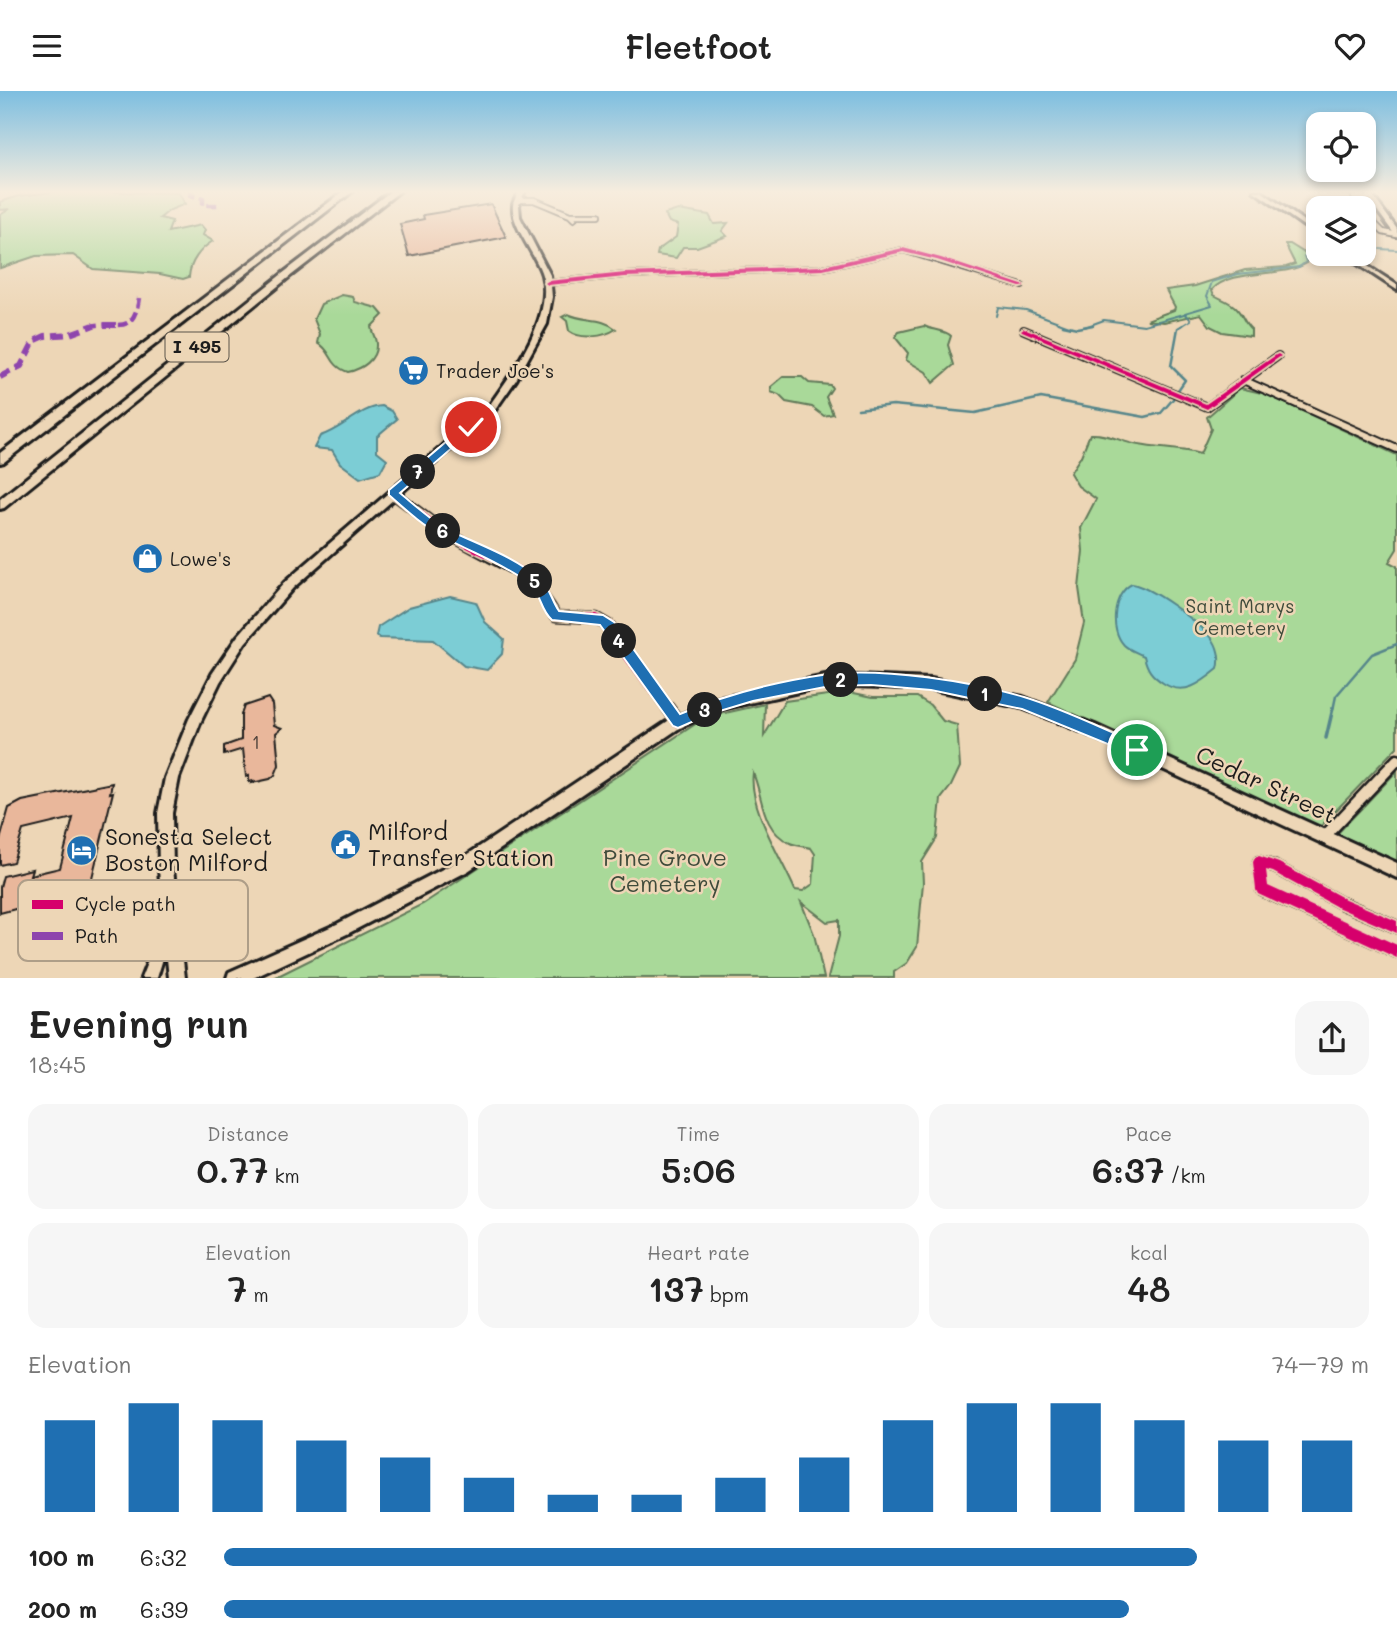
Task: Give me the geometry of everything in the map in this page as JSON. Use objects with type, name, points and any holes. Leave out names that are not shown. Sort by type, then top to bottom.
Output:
[{"type":"highway","name":"I 495","points":[[0,459],[295,232]]},
{"type":"highway","name":"I 495","points":[[0,505],[342,232]]},
{"type":"highway","points":[[0,516],[120,409]]},
{"type":"main road","points":[[167,880],[164,831],[167,800],[182,751],[210,690],[241,640],[289,585],[471,427],[503,394],[531,351],[547,309],[548,283],[524,232]]},
{"type":"main road","points":[[1363,266],[1397,288]]},
{"type":"main road","name":"Cedar Street","points":[[235,978],[342,929],[463,866],[678,722],[742,698],[830,680],[922,683],[1023,703],[1090,729],[1397,871]]},
{"type":"main road","points":[[149,978],[156,961]]},
{"type":"street","points":[[548,283],[625,275],[823,268],[902,250],[939,258],[1022,286]]},
{"type":"street","points":[[1024,330],[1208,407],[1278,356]]},
{"type":"street","points":[[1243,380],[1397,449]]},
{"type":"street","points":[[393,493],[447,534],[493,555],[535,581],[545,593],[552,613],[556,616],[603,620],[678,722]]},
{"type":"street","points":[[1324,837],[1397,760]]},
{"type":"street","points":[[1397,927],[1340,903],[1275,867],[1259,862],[1262,890],[1397,953]]},
{"type":"green space","points":[[0,232],[204,232],[203,235],[213,241],[196,256],[189,277],[183,279],[160,274],[93,269],[73,255],[36,256],[0,268]]},
{"type":"green space","points":[[677,232],[723,232],[727,236],[697,247],[683,247],[676,258],[657,255],[658,250],[676,237]]},
{"type":"green space","points":[[1285,244],[1306,252],[1306,264],[1297,268],[1232,279],[1212,290],[1214,295],[1238,311],[1251,329],[1251,336],[1222,332],[1210,326],[1201,314],[1164,322],[1147,320],[1174,310],[1166,290],[1195,286],[1245,270],[1295,264]]},
{"type":"green space","points":[[342,295],[377,308],[383,315],[371,327],[376,342],[374,355],[363,366],[348,372],[337,366],[318,343],[320,334],[314,319],[321,304]]},
{"type":"green space","points":[[568,314],[605,323],[616,329],[605,334],[580,336],[569,331],[567,321],[562,317]]},
{"type":"green space","points":[[924,326],[951,336],[948,345],[954,365],[933,383],[926,372],[906,360],[908,353],[895,337],[899,332]]},
{"type":"green space","points":[[783,377],[802,377],[809,383],[830,385],[832,388],[826,397],[833,414],[824,416],[812,407],[786,402],[771,392],[771,387]]},
{"type":"green space","name":"Saint Marys Cemetery","points":[[1240,388],[1266,394],[1397,455],[1397,549],[1389,562],[1397,566],[1397,747],[1320,827],[1048,702],[1075,659],[1084,623],[1079,588],[1083,551],[1081,528],[1096,499],[1078,486],[1070,473],[1090,434],[1200,454],[1211,429],[1207,417]]},
{"type":"green space","name":"Pine Grove Cemetery","points":[[849,692],[873,697],[917,697],[930,705],[943,721],[957,725],[960,767],[941,799],[937,838],[922,862],[923,883],[917,947],[907,963],[894,972],[894,978],[828,978],[839,936],[839,920],[827,922],[801,902],[814,934],[824,978],[274,978],[423,904],[697,723],[716,715],[765,704],[764,736],[785,701]],"holes":[[[753,773],[764,812],[773,830],[790,843],[811,848],[815,854],[813,884],[803,891],[795,890],[767,833],[756,801]]]},
{"type":"green space","points":[[1397,771],[1397,862],[1336,835]]},
{"type":"water","points":[[382,406],[392,411],[397,419],[377,436],[377,451],[387,459],[380,472],[360,478],[340,463],[332,450],[314,448],[320,436],[366,410]]},
{"type":"water","points":[[1132,584],[1162,598],[1205,631],[1217,648],[1218,669],[1192,687],[1178,689],[1155,677],[1144,656],[1124,645],[1116,630],[1117,603]]},
{"type":"water","points":[[450,596],[476,602],[485,622],[504,639],[502,654],[487,670],[464,666],[433,640],[376,636],[378,627],[409,607]]},
{"type":"building","points":[[402,232],[504,232],[506,237],[409,256]]},
{"type":"building","points":[[268,698],[272,704],[274,725],[282,728],[276,733],[279,765],[270,779],[252,783],[253,781],[249,782],[249,776],[246,777],[243,749],[224,755],[224,746],[241,740],[241,715],[244,706]]},
{"type":"building","name":"Sonesta Select Boston Milford","points":[[112,783],[110,793],[113,792],[91,880],[18,880],[18,908],[0,913],[0,887],[3,876],[32,869],[30,875],[60,868],[73,818],[23,830],[13,862],[0,865],[0,840],[9,808],[22,801]]},
{"type":"waterway","points":[[1380,249],[1397,250]]},
{"type":"waterway","points":[[1306,256],[1306,262]]},
{"type":"waterway","points":[[1180,327],[1191,320],[1185,313],[1212,305],[1207,296],[1212,282],[1238,274],[1299,267],[1306,262]]},
{"type":"waterway","points":[[996,316],[998,307],[1026,310],[1072,327]]},
{"type":"waterway","points":[[1088,326],[1104,320],[1144,325],[1184,314]]},
{"type":"waterway","points":[[1063,325],[1072,327]]},
{"type":"waterway","points":[[1088,326],[1093,325]]},
{"type":"waterway","points":[[1176,393],[1185,380],[1171,366],[1178,328],[1183,325]]},
{"type":"waterway","points":[[1072,327],[1088,326]]},
{"type":"waterway","points":[[858,409],[893,405],[975,413],[1041,398],[1145,417],[1161,413],[1173,399]]},
{"type":"waterway","points":[[1333,710],[1336,696],[1372,654],[1397,644]]},
{"type":"waterway","points":[[1326,738],[1333,708]]},
{"type":"marked path","points":[[0,377],[21,366],[34,341],[45,336],[70,334],[100,323],[114,327],[128,322],[136,313],[139,298]]},
{"type":"cycle path","points":[[548,283],[625,275],[823,268],[903,250],[1022,286]]},
{"type":"cycle path","points":[[1024,330],[1207,407],[1278,356]]},
{"type":"cycle path","points":[[393,493],[446,533],[533,580],[541,588],[556,616],[596,618],[610,626],[624,650],[678,722]]},
{"type":"cycle path","points":[[1397,927],[1341,903],[1275,867],[1259,862],[1262,890],[1397,952]]},
{"type":"place","name":"Trader Joe's","points":[[413,371]]},
{"type":"place","name":"Lowe's","points":[[147,559]]},
{"type":"place","name":"Milford Transfer Station","points":[[345,845]]},
{"type":"place","name":"Sonesta Select Boston Milford","points":[[82,850]]},
{"type":"route","points":[[471,427],[393,493],[447,534],[493,555],[535,581],[545,593],[552,613],[556,616],[603,620],[678,722],[695,713],[753,695],[830,680],[871,680],[931,684],[1023,703],[1137,750]]}]
